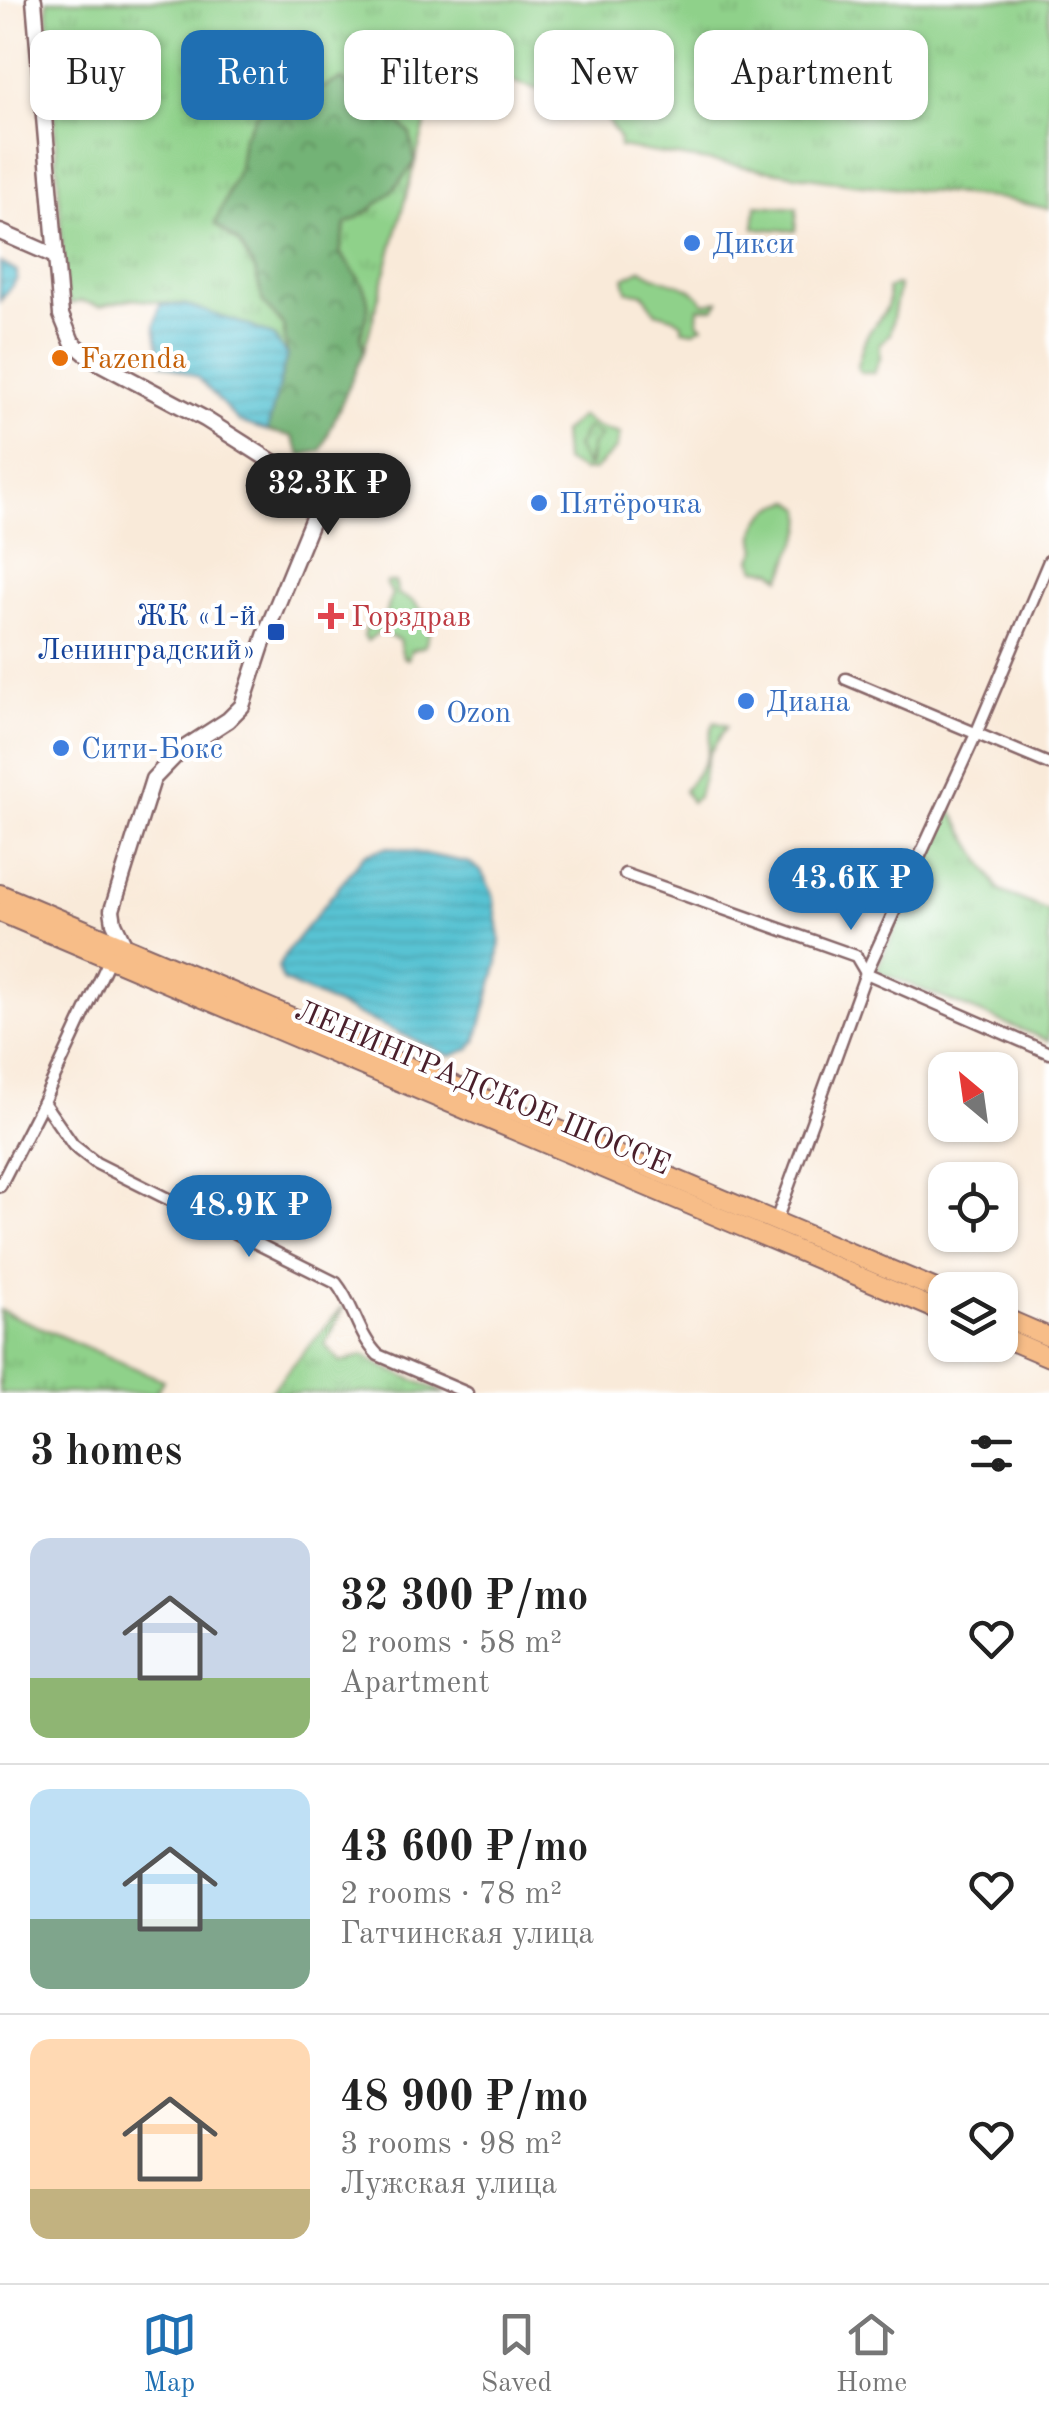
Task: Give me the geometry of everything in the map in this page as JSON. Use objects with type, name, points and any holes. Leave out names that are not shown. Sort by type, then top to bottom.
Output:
[{"type":"highway","name":"ЛЕНИНГРАДСКОЕ ШОССЕ","points":[[0,894],[928,1286]]},
{"type":"highway","name":"ЛЕНИНГРАДСКОЕ ШОССЕ","points":[[0,912],[928,1306]]},
{"type":"highway","points":[[1018,1324],[1049,1337]]},
{"type":"highway","points":[[1018,1344],[1049,1357]]},
{"type":"street","points":[[34,0],[55,256],[65,330],[81,351],[205,418],[278,466],[326,486],[267,630],[254,680],[242,706],[228,720],[180,751],[154,780],[112,910],[102,920],[78,927]]},
{"type":"street","points":[[0,232],[55,256]]},
{"type":"street","points":[[776,1221],[866,973],[976,734],[1049,560]]},
{"type":"street","points":[[846,679],[1049,764]]},
{"type":"street","points":[[625,874],[856,956],[866,973],[1049,1053]]},
{"type":"street","points":[[112,910],[126,948]]},
{"type":"street","points":[[0,1186],[44,1102],[110,958]]},
{"type":"street","points":[[44,1102],[73,1145],[96,1162],[336,1283],[347,1296],[368,1345],[378,1355],[467,1393]]},
{"type":"green space","points":[[47,0],[1049,0],[1049,209],[1004,199],[853,184],[619,147],[619,138],[607,120],[674,120],[674,30],[534,30],[534,88],[514,82],[514,30],[344,30],[344,82],[341,79],[324,87],[324,30],[181,30],[181,120],[253,120],[243,138],[239,168],[215,224],[239,243],[255,270],[263,302],[283,325],[287,355],[273,336],[186,305],[131,299],[100,306],[81,301],[71,304],[65,295],[54,120],[161,120],[161,30],[49,30]]},
{"type":"green space","points":[[344,81],[344,120],[396,120],[410,133],[415,162],[385,198],[346,224],[340,253],[361,283],[368,303],[362,329],[364,351],[321,451],[301,455],[291,436],[267,431],[287,355],[283,325],[263,302],[255,270],[239,243],[215,224],[239,168],[243,138],[253,120],[324,120],[324,87]]},
{"type":"green space","points":[[388,120],[426,120],[364,351],[362,329],[367,296],[340,253],[346,223],[373,209]]},
{"type":"green space","points":[[756,205],[797,208],[795,231],[754,228]]},
{"type":"green space","points":[[642,269],[692,290],[704,303],[719,301],[715,308],[699,308],[698,322],[703,326],[694,331],[682,329],[682,323],[673,317],[655,312],[644,294],[627,291],[624,278]]},
{"type":"green space","points":[[899,286],[890,334],[880,344],[874,373],[861,373],[857,367],[864,342],[886,308],[887,289]]},
{"type":"green space","points":[[581,416],[594,426],[620,434],[616,449],[594,470],[583,471],[564,461],[562,432]],"holes":[[[587,427],[600,436],[591,446],[587,467],[576,447]]]},
{"type":"green space","points":[[587,427],[600,436],[591,446],[587,467],[576,447]]},
{"type":"green space","points":[[792,501],[803,509],[803,525],[781,578],[773,571],[756,569],[752,559],[757,549],[755,531],[768,512]]},
{"type":"green space","points":[[388,582],[395,582],[398,594],[422,611],[449,611],[446,618],[432,624],[425,646],[411,651],[408,659],[403,657],[399,640],[379,632],[367,641],[364,637],[366,628],[378,626],[384,618],[392,594]]},
{"type":"green space","points":[[715,722],[727,726],[709,754],[698,797],[691,802],[684,791],[702,767]]},
{"type":"green space","points":[[950,808],[1000,891],[1049,911],[1049,1041],[876,971]]},
{"type":"green space","points":[[345,1304],[325,1345],[341,1362],[364,1355],[445,1393],[269,1393]]},
{"type":"green space","points":[[0,1310],[163,1380],[156,1393],[0,1393]]},
{"type":"water","points":[[0,262],[17,272],[17,279],[0,301]]},
{"type":"water","points":[[160,304],[186,305],[273,336],[287,355],[267,431],[239,422],[197,377],[161,363],[155,325]]},
{"type":"water","points":[[389,847],[470,863],[481,871],[493,894],[500,938],[498,962],[477,1040],[470,1049],[450,1056],[283,981],[278,967],[365,854]]},
{"type":"place","name":"Дикси","points":[[692,243]]},
{"type":"place","name":"Fazenda","points":[[60,358]]},
{"type":"place","name":"Пятёрочка","points":[[539,503]]},
{"type":"place","name":"Горздрав","points":[[331,616]]},
{"type":"place","name":"ЖК «1-й Ленинградский»","points":[[276,632]]},
{"type":"place","name":"Диана","points":[[746,701]]},
{"type":"place","name":"Ozon","points":[[426,712]]},
{"type":"place","name":"Сити-Бокс","points":[[61,748]]}]
